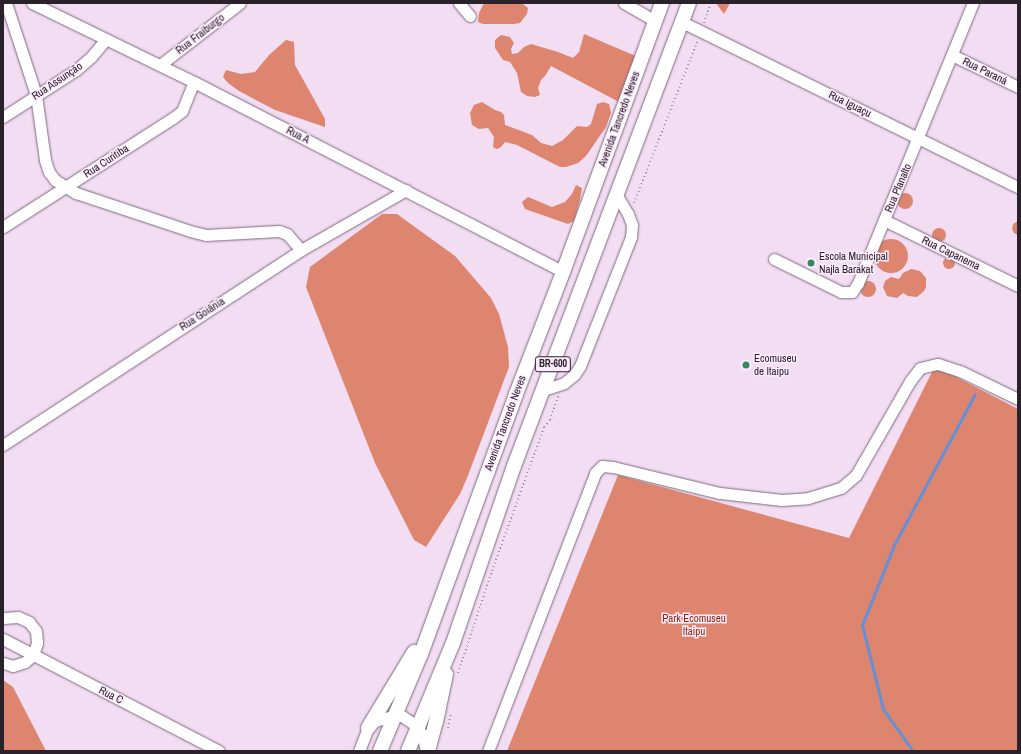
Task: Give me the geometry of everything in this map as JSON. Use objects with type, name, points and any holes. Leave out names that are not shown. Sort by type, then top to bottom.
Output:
[{"type":"main road","name":"Avenida Tancredo Neves","points":[[380,751],[393,716],[421,654],[662,3]]},
{"type":"main road","name":"BR-600","points":[[408,751],[417,726],[453,643],[514,466],[689,3]]},
{"type":"main road","points":[[368,728],[429,630]]},
{"type":"main road","points":[[427,751],[436,722],[453,643]]},
{"type":"street","points":[[6,3],[36,95],[46,160],[49,172],[55,180],[65,188],[206,235],[279,231],[287,234],[301,250]]},
{"type":"street","name":"Rua A","points":[[32,3],[194,82],[563,272]]},
{"type":"street","name":"Rua Fraiburgo","points":[[160,65],[240,3]]},
{"type":"street","points":[[459,3],[470,16]]},
{"type":"street","points":[[624,3],[655,22]]},
{"type":"street","name":"Rua Planalto","points":[[774,259],[841,292],[852,292],[858,283],[973,3]]},
{"type":"street","name":"Rua Iguaçu","points":[[682,22],[1018,187]]},
{"type":"street","name":"Rua Assunção","points":[[3,116],[76,70],[91,58],[106,39]]},
{"type":"street","name":"Rua Paraná","points":[[952,55],[1018,87]]},
{"type":"street","name":"Rua Curitiba","points":[[3,227],[173,118],[184,106],[194,82]]},
{"type":"street","name":"Rua Goiânia","points":[[3,445],[301,250],[406,190]]},
{"type":"street","points":[[543,390],[564,383],[574,376],[580,366],[630,237],[632,225],[630,219],[616,196]]},
{"type":"street","name":"Rua Capanema","points":[[884,220],[1018,286]]},
{"type":"street","points":[[488,751],[594,473],[602,466],[613,467],[720,493],[782,500],[808,498],[842,488],[856,475],[910,381],[920,368],[938,364],[960,371],[1018,399]]},
{"type":"street","points":[[3,618],[18,617],[29,622],[36,632],[37,643],[33,656],[19,665],[14,666],[3,663]]},
{"type":"street","name":"Rua C","points":[[3,639],[33,656],[219,751]]},
{"type":"street","points":[[359,751],[368,728],[375,721],[393,716],[402,716],[417,726],[423,737],[427,751]]},
{"type":"green space","points":[[484,3],[523,4],[528,8],[527,14],[520,23],[483,24],[478,22],[479,13]]},
{"type":"green space","points":[[716,3],[730,3],[724,14]]},
{"type":"green space","points":[[584,34],[638,57],[619,102],[551,66],[541,80],[538,88],[540,95],[535,97],[527,96],[521,92],[517,73],[510,62],[503,60],[495,48],[495,40],[501,35],[510,37],[514,43],[511,49],[512,54],[518,53],[524,47],[531,44],[573,58],[579,52]]},
{"type":"green space","points":[[286,40],[294,42],[295,65],[325,119],[325,127],[275,110],[239,91],[228,83],[223,77],[226,70],[241,74],[255,72],[269,55]]},
{"type":"green space","points":[[482,102],[504,115],[505,125],[532,135],[541,143],[552,146],[563,140],[577,126],[587,127],[591,124],[597,104],[603,102],[609,104],[611,113],[606,127],[586,156],[578,163],[566,167],[560,167],[517,145],[505,142],[497,149],[493,147],[494,137],[488,128],[479,129],[472,125],[470,113],[474,105]]},
{"type":"green space","points":[[576,185],[582,188],[580,200],[574,221],[568,224],[525,209],[522,202],[528,197],[552,207],[565,202],[572,194]]},
{"type":"green space","points":[[902,193],[908,193],[913,198],[911,207],[908,209],[902,209],[897,204],[897,198]]},
{"type":"green space","points":[[382,214],[397,214],[455,256],[491,298],[499,314],[508,347],[509,367],[467,478],[460,494],[426,547],[414,540],[375,463],[306,287],[310,267]]},
{"type":"green space","points":[[1018,221],[1018,235],[1014,233],[1012,229],[1013,224]]},
{"type":"green space","points":[[939,228],[944,230],[946,235],[944,240],[939,242],[934,240],[932,235],[934,230]]},
{"type":"green space","points":[[891,239],[903,244],[908,256],[903,268],[891,273],[879,268],[874,256],[879,244]]},
{"type":"green space","points":[[951,257],[954,258],[954,268],[947,269],[944,268],[943,261],[944,258]]},
{"type":"green space","points":[[911,269],[920,271],[926,278],[926,287],[924,291],[917,297],[908,296],[903,293],[897,298],[887,296],[883,287],[885,281],[891,277],[899,279],[903,273]]},
{"type":"green space","points":[[868,281],[875,286],[876,289],[871,296],[868,297],[861,292],[860,289],[865,282]]},
{"type":"green space","name":"Park Ecomuseu Itaipu","points":[[935,366],[1018,409],[1018,751],[507,751],[618,475],[849,538]]},
{"type":"green space","points":[[3,680],[13,687],[46,751],[3,751]]},
{"type":"waterway","points":[[913,751],[883,709],[862,625],[894,545],[975,394]]},
{"type":"place","name":"Escola Municipal Najla Barakat","points":[[811,263]]},
{"type":"place","name":"Ecomuseu de Itaipu","points":[[746,365]]}]
